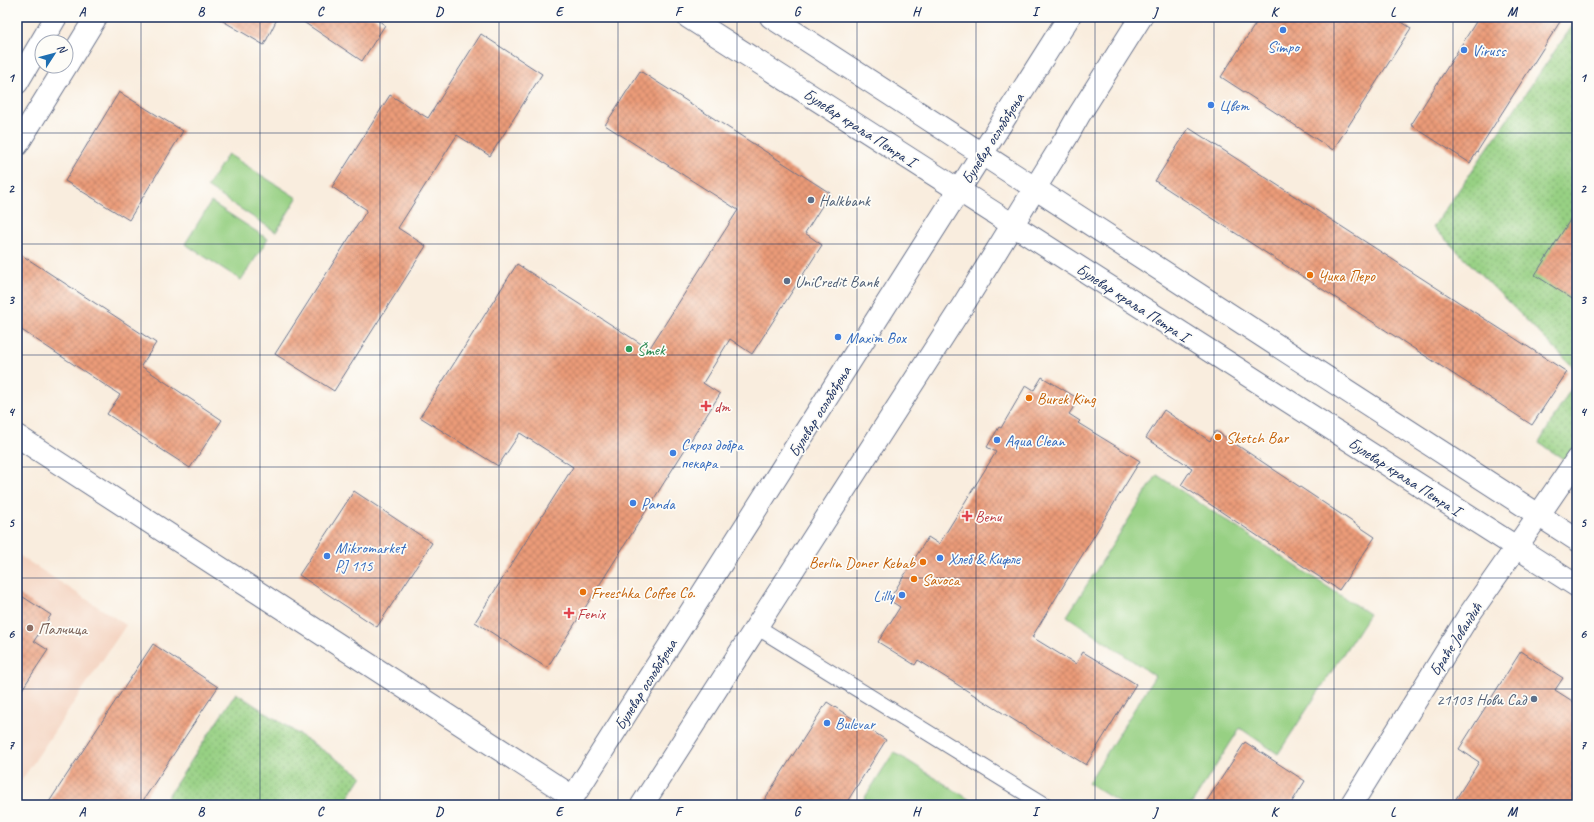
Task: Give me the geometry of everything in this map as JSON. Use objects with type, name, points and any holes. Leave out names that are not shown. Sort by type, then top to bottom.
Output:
[{"type":"street","points":[[17,83],[56,17]]},
{"type":"street","points":[[74,53],[96,17]]},
{"type":"street","name":"Булевар краља Петра I","points":[[688,17],[1577,586]]},
{"type":"street","points":[[771,17],[1577,540]]},
{"type":"street","name":"Булевар ослобођења","points":[[571,801],[1069,17]]},
{"type":"street","points":[[642,805],[1013,225],[1079,115],[1141,17]]},
{"type":"street","points":[[17,145],[61,74]]},
{"type":"street","points":[[17,436],[571,801]]},
{"type":"street","name":"Браће Јовандић","points":[[1351,805],[1469,615],[1577,459]]},
{"type":"lane","points":[[756,627],[1046,805]]},
{"type":"shaded area","points":[[17,554],[126,625],[17,787]]},
{"type":"green space","points":[[1577,19],[1577,371],[1433,227]]},
{"type":"green space","points":[[228,154],[297,198],[276,232],[207,187]]},
{"type":"green space","points":[[211,202],[268,239],[241,280],[185,244]]},
{"type":"green space","points":[[1577,378],[1577,468],[1539,443]]},
{"type":"green space","points":[[1157,475],[1369,614],[1278,754],[1240,728],[1191,805],[1123,805],[1088,783],[1155,676],[1067,616]]},
{"type":"green space","points":[[236,693],[362,776],[343,805],[162,805]]},
{"type":"green space","points":[[894,752],[978,805],[860,805]]},
{"type":"building","points":[[216,17],[278,17],[264,45]]},
{"type":"building","points":[[296,17],[373,17],[385,25],[362,61]]},
{"type":"building","points":[[1260,17],[1394,17],[1411,28],[1333,150],[1221,77]]},
{"type":"building","points":[[1479,17],[1563,17],[1470,163],[1411,125]]},
{"type":"building","points":[[481,34],[542,74],[490,156],[457,135],[398,228],[426,246],[334,391],[275,354],[367,210],[332,187],[390,95],[428,118]]},
{"type":"building","points":[[640,71],[830,193],[805,233],[822,245],[752,354],[730,339],[703,383],[720,394],[547,668],[475,622],[573,467],[520,433],[498,466],[420,417],[517,264],[649,349],[738,210],[605,125]]},
{"type":"building","points":[[119,92],[183,131],[129,220],[65,181]]},
{"type":"building","points":[[1189,128],[1567,372],[1532,425],[1155,181]]},
{"type":"building","points":[[1577,209],[1577,302],[1535,275]]},
{"type":"building","points":[[17,252],[156,343],[141,366],[222,420],[190,468],[107,414],[120,395],[17,327]]},
{"type":"building","points":[[1042,377],[1079,399],[1069,414],[1080,421],[1078,423],[1140,461],[1032,637],[1076,664],[1083,652],[1136,684],[1086,765],[918,660],[915,665],[878,642],[900,607],[889,600],[928,537],[939,544],[996,452],[987,447],[999,427],[1001,428],[1026,385],[1034,390]]},
{"type":"building","points":[[1164,410],[1210,441],[1216,431],[1375,537],[1339,590],[1181,485],[1192,468],[1146,438]]},
{"type":"building","points":[[354,491],[432,543],[377,627],[299,575]]},
{"type":"building","name":"Палчица","points":[[17,593],[51,615],[34,641],[48,650],[17,697]]},
{"type":"building","points":[[153,644],[218,687],[140,805],[47,805]]},
{"type":"building","points":[[1521,651],[1563,678],[1555,690],[1577,704],[1577,805],[1452,805],[1479,762],[1459,749]]},
{"type":"building","points":[[827,702],[886,740],[845,805],[761,805]]},
{"type":"building","points":[[1245,742],[1305,781],[1290,805],[1204,805]]},
{"type":"place","name":"Simpo","points":[[1283,30]]},
{"type":"place","name":"Viruss","points":[[1464,50]]},
{"type":"place","name":"Цвет","points":[[1211,105]]},
{"type":"place","name":"Halkbank","points":[[811,200]]},
{"type":"place","name":"Чика Перо","points":[[1310,275]]},
{"type":"place","name":"UniCredit Bank","points":[[787,281]]},
{"type":"place","name":"Maxim Box","points":[[838,337]]},
{"type":"place","name":"Šmek","points":[[629,349]]},
{"type":"place","name":"Burek King","points":[[1029,398]]},
{"type":"place","name":"dm","points":[[706,406]]},
{"type":"place","name":"Sketch Bar","points":[[1218,437]]},
{"type":"place","name":"Aqua Clean","points":[[997,440]]},
{"type":"place","name":"Скроз добра пекара","points":[[673,453]]},
{"type":"place","name":"Panda","points":[[633,503]]},
{"type":"place","name":"Benu","points":[[967,516]]},
{"type":"place","name":"Mikromarket PJ 115","points":[[327,556]]},
{"type":"place","name":"Хлеб & Кифле","points":[[940,558]]},
{"type":"place","name":"Berlin Doner Kebab","points":[[923,562]]},
{"type":"place","name":"Savoca","points":[[914,579]]},
{"type":"place","name":"Freeshka Coffee Co.","points":[[583,592]]},
{"type":"place","name":"Lilly","points":[[902,595]]},
{"type":"place","name":"Fenix","points":[[569,613]]},
{"type":"place","name":"Палчица","points":[[30,628]]},
{"type":"place","name":"21103 Нови Сад","points":[[1534,699]]},
{"type":"place","name":"Bulevar","points":[[827,723]]}]
